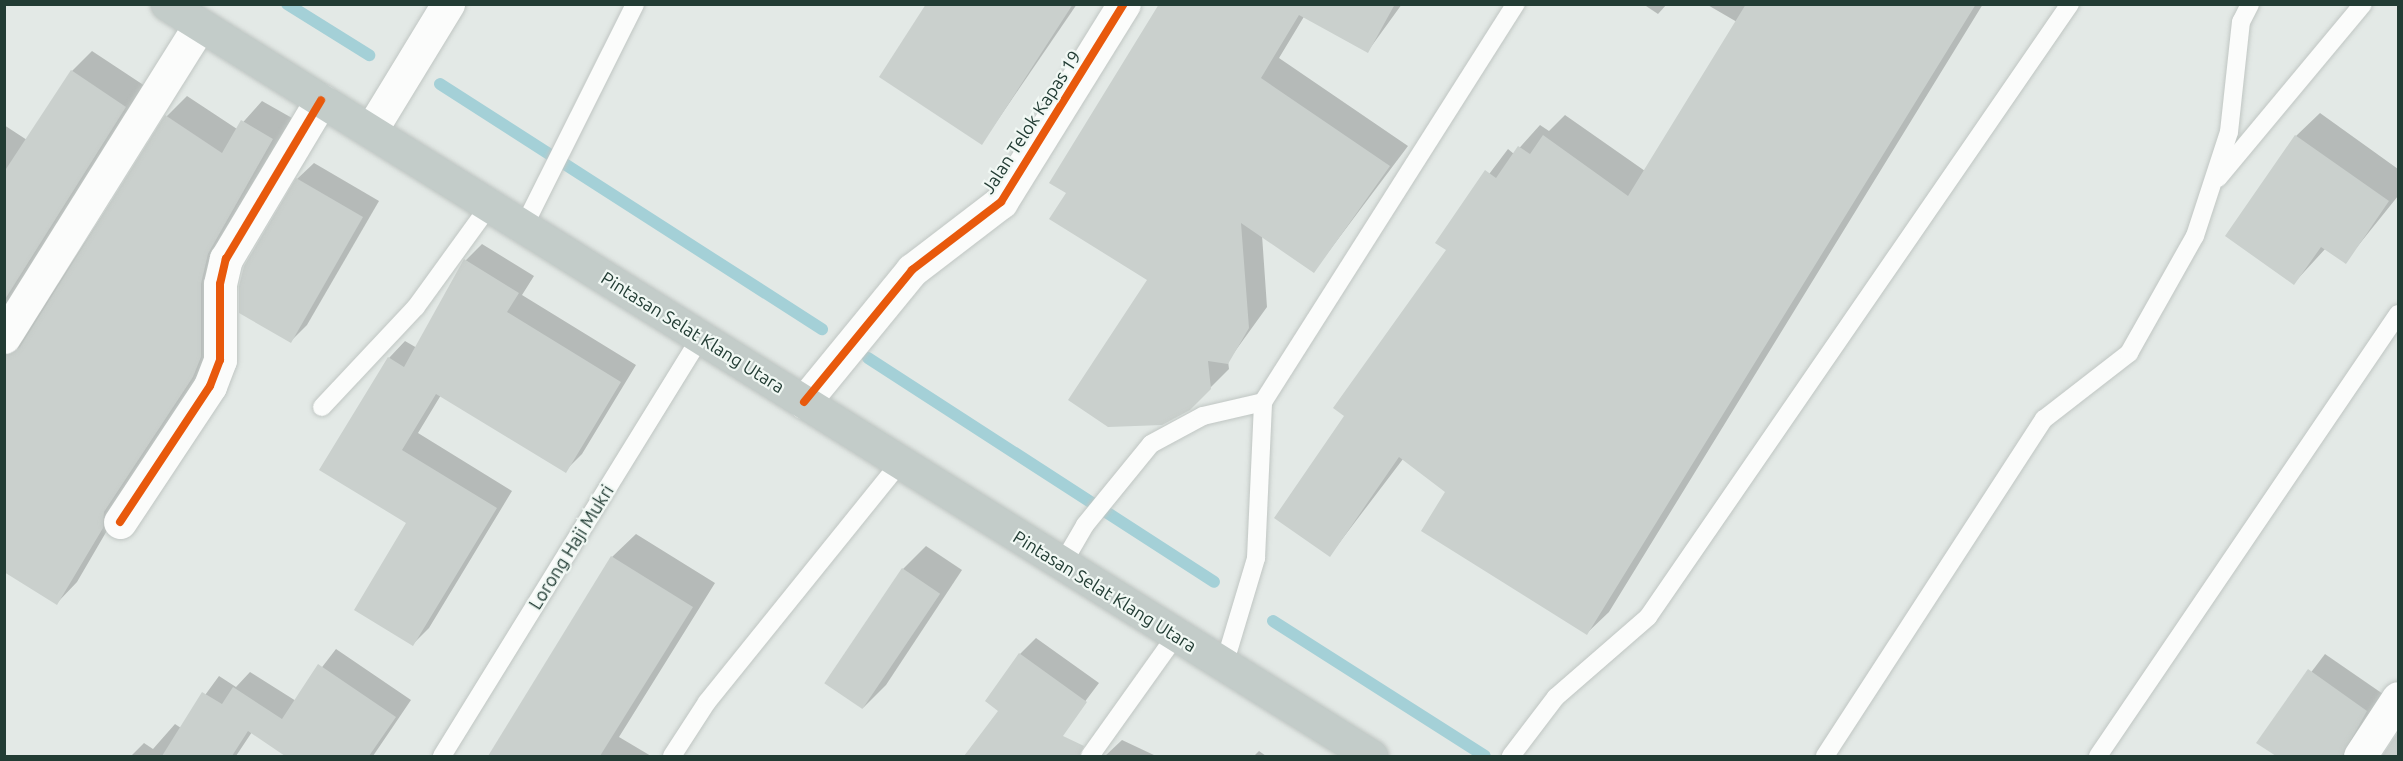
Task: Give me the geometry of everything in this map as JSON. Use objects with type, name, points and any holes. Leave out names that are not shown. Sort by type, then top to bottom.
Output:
[{"type":"highway","name":"Pintasan Selat Klang Utara","points":[[167,4],[1063,563],[1176,637],[1224,665],[1353,752]]},
{"type":"street","points":[[371,130],[448,4]]},
{"type":"street","name":"Jalan Telok Kapas 19","points":[[804,402],[912,270],[1001,202],[1124,4]]},
{"type":"street","points":[[4,337],[200,25]]},
{"type":"street","points":[[120,522],[210,386],[220,360],[220,284],[226,259],[321,100]]},
{"type":"street","points":[[2360,756],[2398,698]]},
{"type":"lane","points":[[524,226],[634,4]]},
{"type":"lane","points":[[1224,665],[1256,558],[1263,402],[1516,4]]},
{"type":"lane","points":[[1510,756],[1556,698],[1648,617],[1898,248],[2070,4]]},
{"type":"lane","points":[[1825,756],[2044,419],[2129,353],[2195,236],[2229,132],[2241,22],[2250,4]]},
{"type":"lane","points":[[2211,187],[2363,4]]},
{"type":"lane","points":[[322,407],[416,307],[489,206]]},
{"type":"lane","points":[[2098,756],[2398,314]]},
{"type":"lane","name":"Lorong Haji Mukri","points":[[442,756],[701,338]]},
{"type":"lane","points":[[1063,563],[1085,525],[1151,444],[1203,416],[1263,402]]},
{"type":"lane","points":[[672,756],[707,702],[901,462]]},
{"type":"lane","points":[[1090,756],[1176,637]]},
{"type":"building","points":[[926,4],[1073,4],[982,145],[879,77]]},
{"type":"building","points":[[1159,4],[1395,4],[1368,53],[1299,15],[1261,78],[1390,166],[1314,273],[1241,223],[1249,328],[1228,364],[1208,361],[1211,389],[1190,410],[1162,425],[1108,427],[1068,400],[1147,280],[1049,219],[1066,193],[1049,183]]},
{"type":"building","points":[[1746,4],[1976,4],[1587,635],[1421,531],[1445,492],[1399,457],[1330,557],[1274,518],[1344,416],[1333,408],[1446,250],[1435,243],[1485,170],[1496,178],[1518,146],[1530,154],[1543,135],[1628,196]]},
{"type":"building","points":[[71,70],[126,107],[4,301],[4,172]]},
{"type":"building","points":[[165,115],[222,153],[241,120],[273,139],[208,254],[201,284],[201,357],[193,377],[104,512],[103,528],[57,605],[4,572],[4,356],[20,347]]},
{"type":"building","points":[[2295,135],[2389,201],[2346,264],[2321,247],[2294,285],[2225,236]]},
{"type":"building","points":[[296,178],[363,217],[291,343],[239,313],[239,286],[244,266]]},
{"type":"building","points":[[464,259],[519,293],[507,312],[621,382],[566,473],[436,394],[402,450],[497,508],[413,646],[354,610],[406,523],[319,470],[388,357],[404,367]]},
{"type":"building","points":[[611,556],[693,607],[600,756],[488,756]]},
{"type":"building","points":[[902,568],[940,594],[862,709],[824,683]]},
{"type":"building","points":[[1019,653],[1087,702],[1063,736],[1084,746],[1079,756],[964,756],[998,711],[985,701]]},
{"type":"building","points":[[318,664],[396,717],[369,756],[285,756],[248,731],[232,756],[162,756],[202,692],[222,704],[233,687],[282,719]]},
{"type":"building","points":[[2308,669],[2367,711],[2342,756],[2276,756],[2256,743]]},
{"type":"building","points":[[2398,732],[2398,756],[2382,756]]},
{"type":"waterway","points":[[287,4],[369,55]]},
{"type":"waterway","points":[[440,84],[822,329]]},
{"type":"waterway","points":[[868,358],[1214,582]]},
{"type":"waterway","points":[[1273,621],[1485,756]]},
{"type":"cycle path","points":[[804,402],[912,270],[1001,202],[1124,4]]},
{"type":"cycle path","points":[[120,522],[210,386],[220,360],[220,284],[226,259],[321,100]]}]
